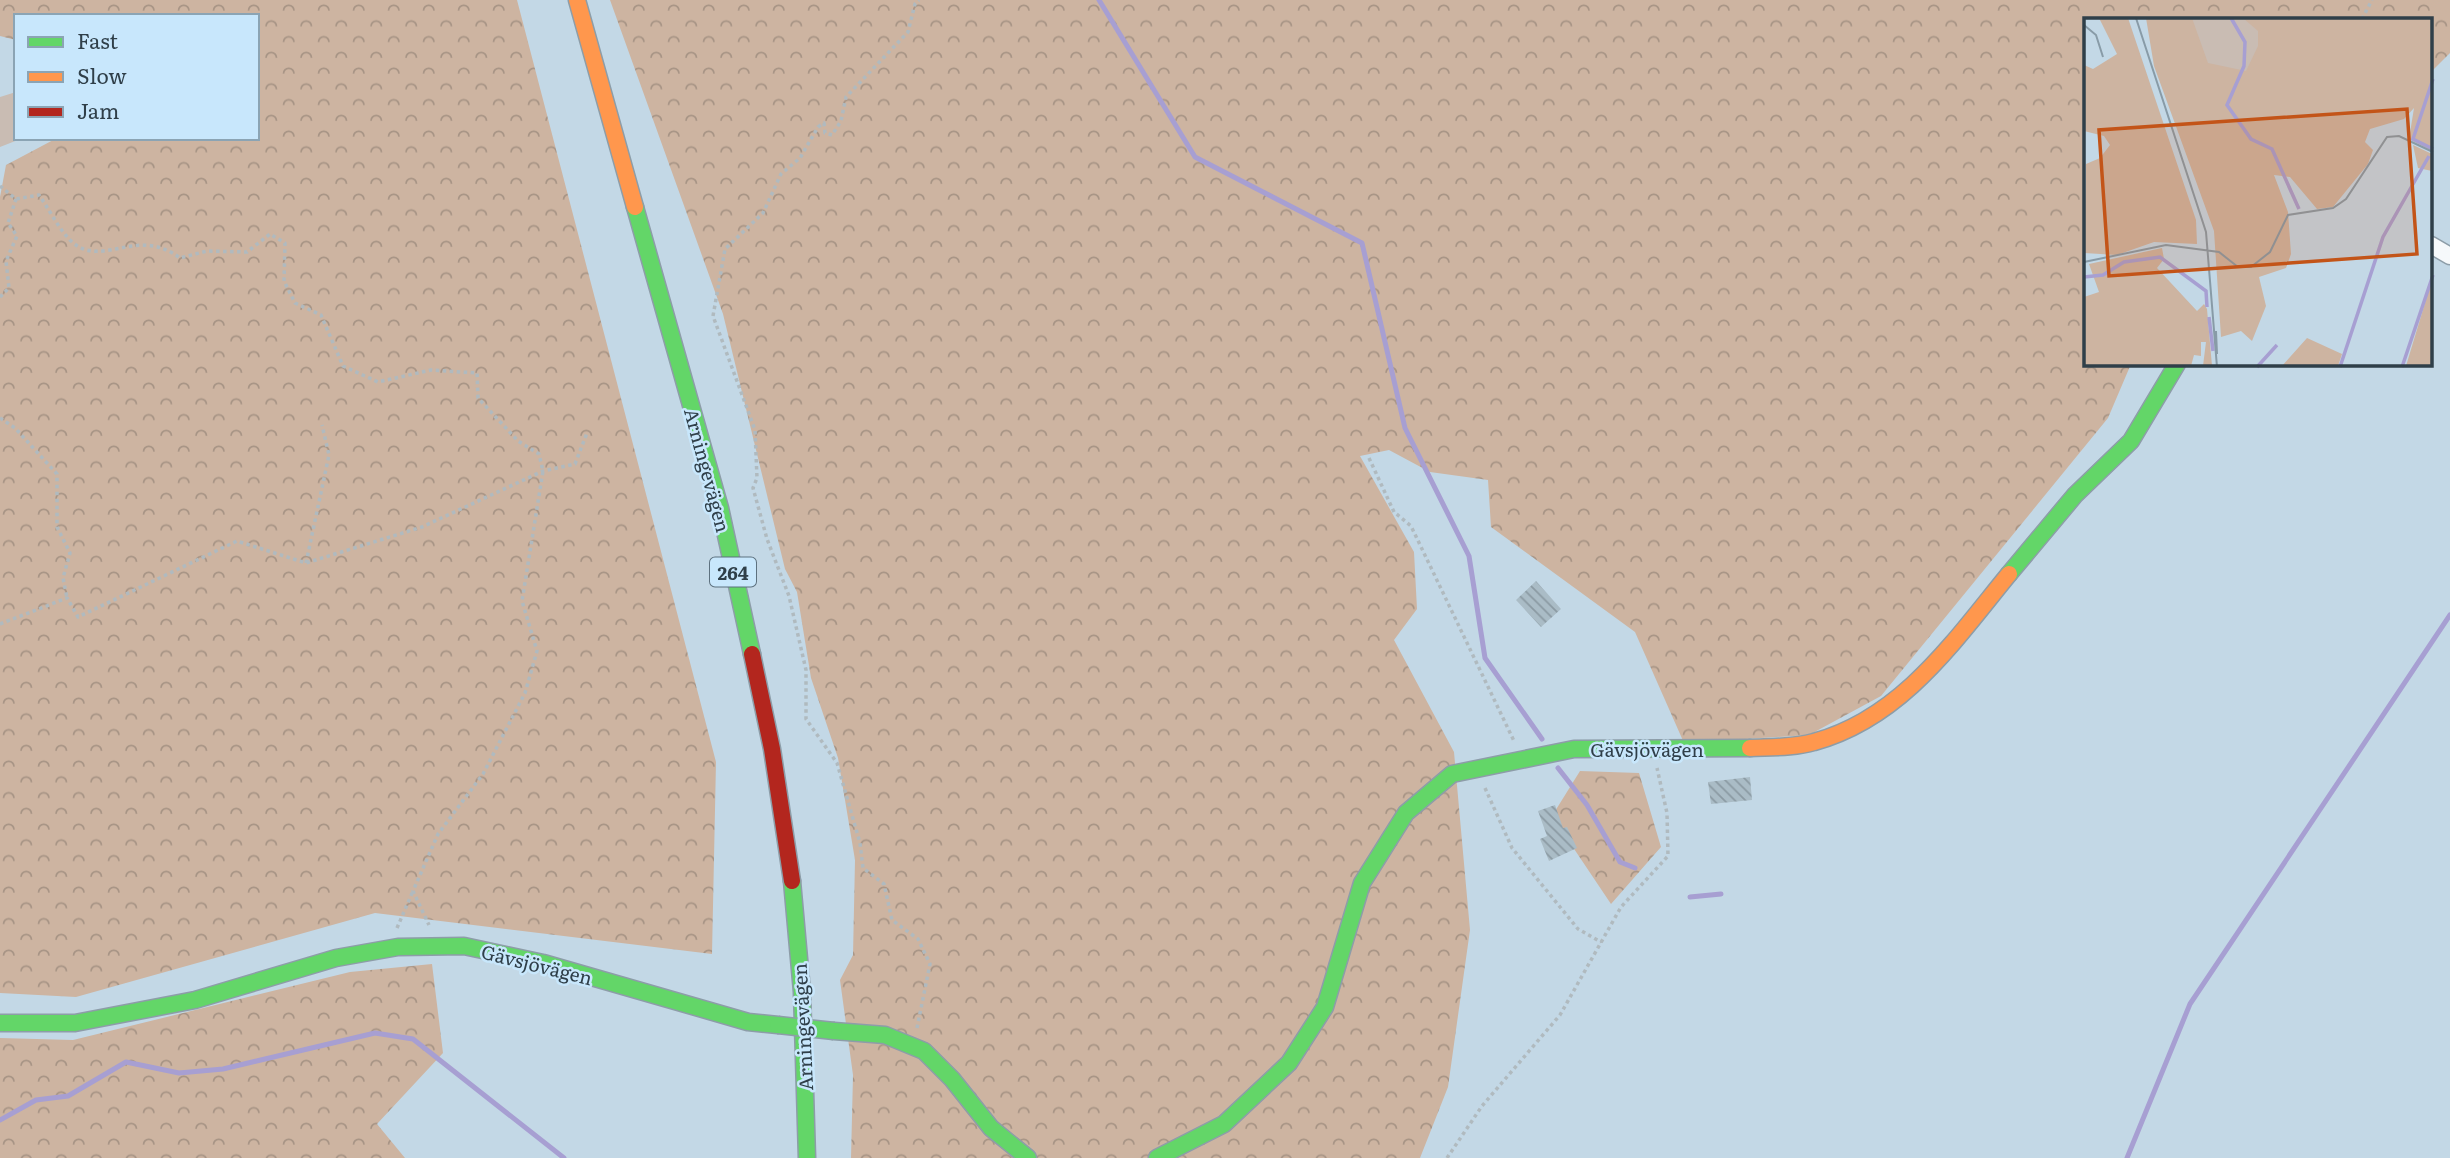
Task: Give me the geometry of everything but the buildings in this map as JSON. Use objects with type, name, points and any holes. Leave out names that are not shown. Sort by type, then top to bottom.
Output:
[{"type":"street","name":"Arningevägen","points":[[577,0],[720,508],[772,749],[791,865],[802,992],[807,1158]]},
{"type":"street","points":[[2432,246],[2450,256]]},
{"type":"street","name":"Gävsjövägen","points":[[1157,1158],[1224,1124],[1289,1063],[1325,1007],[1362,883],[1406,813],[1452,774],[1574,749],[1741,749],[1812,743],[1861,724],[1921,680],[2075,495],[2131,441],[2176,366]]},
{"type":"street","name":"Gävsjövägen","points":[[0,1023],[75,1023],[195,1000],[336,958],[388,949],[464,946],[505,954],[748,1022],[885,1035],[924,1051],[952,1079],[992,1128],[1028,1158]]},
{"type":"path","points":[[906,1044],[919,1025],[930,964],[918,939],[892,920],[884,884],[863,868],[860,843],[837,763],[806,719],[806,670],[792,608],[752,488],[757,478],[755,430],[713,316],[724,249],[763,213],[781,174],[800,158],[818,127],[824,123],[825,133],[832,135],[841,121],[846,97],[908,32],[919,0]]},
{"type":"path","points":[[2363,18],[2372,0]]},
{"type":"path","points":[[0,186],[16,199],[39,195],[72,242],[100,253],[137,243],[165,247],[180,258],[207,250],[247,252],[270,234],[285,243],[284,281],[295,303],[321,315],[343,366],[378,382],[431,370],[477,373],[478,398],[518,441],[539,454],[543,471],[522,601],[537,651],[525,693],[482,774],[438,834],[388,949]]},
{"type":"path","points":[[0,297],[9,288],[6,261],[17,236],[8,223],[16,199]]},
{"type":"path","points":[[0,418],[15,428],[57,474],[57,527],[70,554],[63,578],[68,598],[78,617],[237,541],[306,563],[422,527],[543,471],[575,464],[587,433]]},
{"type":"path","points":[[306,563],[329,455],[322,425]]},
{"type":"path","points":[[1369,458],[1394,512],[1410,526],[1522,758]]},
{"type":"path","points":[[0,624],[68,598]]},
{"type":"path","points":[[1447,1158],[1482,1106],[1560,1015],[1621,907],[1668,856],[1667,813],[1653,749]]},
{"type":"path","points":[[1476,769],[1512,848],[1578,929],[1601,942]]},
{"type":"path","points":[[413,891],[439,946]]},
{"type":"green space","points":[[0,0],[517,0],[716,762],[712,954],[375,913],[76,997],[0,993],[0,197],[6,165],[53,140],[259,140],[259,14],[14,14],[14,40],[0,36]]},
{"type":"green space","points":[[610,0],[2450,0],[2450,53],[2432,71],[2432,18],[2084,18],[2084,366],[2130,366],[2108,418],[1881,696],[1809,735],[1684,743],[1635,632],[1491,527],[1488,480],[1430,472],[1389,450],[1360,456],[1414,552],[1417,609],[1394,640],[1454,752],[1470,930],[1448,1087],[1420,1158],[851,1158],[853,1075],[840,980],[853,955],[855,860],[838,758],[811,678],[797,592],[785,569],[723,314]]},
{"type":"green space","points":[[1580,771],[1639,773],[1661,847],[1611,904],[1552,816]]},
{"type":"green space","points":[[432,964],[443,1053],[377,1124],[405,1158],[0,1158],[0,1038],[73,1040],[350,972]]},
{"type":"shaded area","points":[[14,93],[14,140],[18,140],[0,147],[0,97]]},
{"type":"waterway","points":[[1099,0],[1195,157],[1362,243],[1405,428],[1469,556],[1485,658],[1542,739]]},
{"type":"waterway","points":[[2127,1158],[2190,1004],[2450,615]]},
{"type":"waterway","points":[[1558,768],[1587,805],[1620,862],[1635,868]]},
{"type":"waterway","points":[[1690,897],[1721,894]]},
{"type":"waterway","points":[[0,1120],[36,1100],[68,1096],[126,1062],[179,1073],[223,1069],[375,1033],[413,1039],[564,1158]]},
{"type":"traffic: fast","points":[[635,207],[720,508],[752,654]]},
{"type":"traffic: fast","points":[[2009,574],[2075,495],[2131,441],[2176,366]]},
{"type":"traffic: fast","points":[[1157,1158],[1224,1124],[1289,1063],[1325,1007],[1362,883],[1406,813],[1452,774],[1574,749],[1750,748]]},
{"type":"traffic: fast","points":[[792,881],[802,992],[807,1158]]},
{"type":"traffic: fast","points":[[0,1023],[75,1023],[195,1000],[336,958],[398,947],[464,946],[543,963],[748,1022],[778,1025]]},
{"type":"traffic: fast","points":[[778,1025],[834,1031]]},
{"type":"traffic: fast","points":[[834,1031],[885,1035],[924,1051],[952,1079],[991,1128],[1028,1158]]},
{"type":"traffic: slow","points":[[577,0],[635,207]]},
{"type":"traffic: slow","points":[[1750,748],[1814,742],[1845,731],[1874,715],[1924,674],[2009,574]]},
{"type":"traffic: jam","points":[[752,654],[772,749],[792,881]]}]
